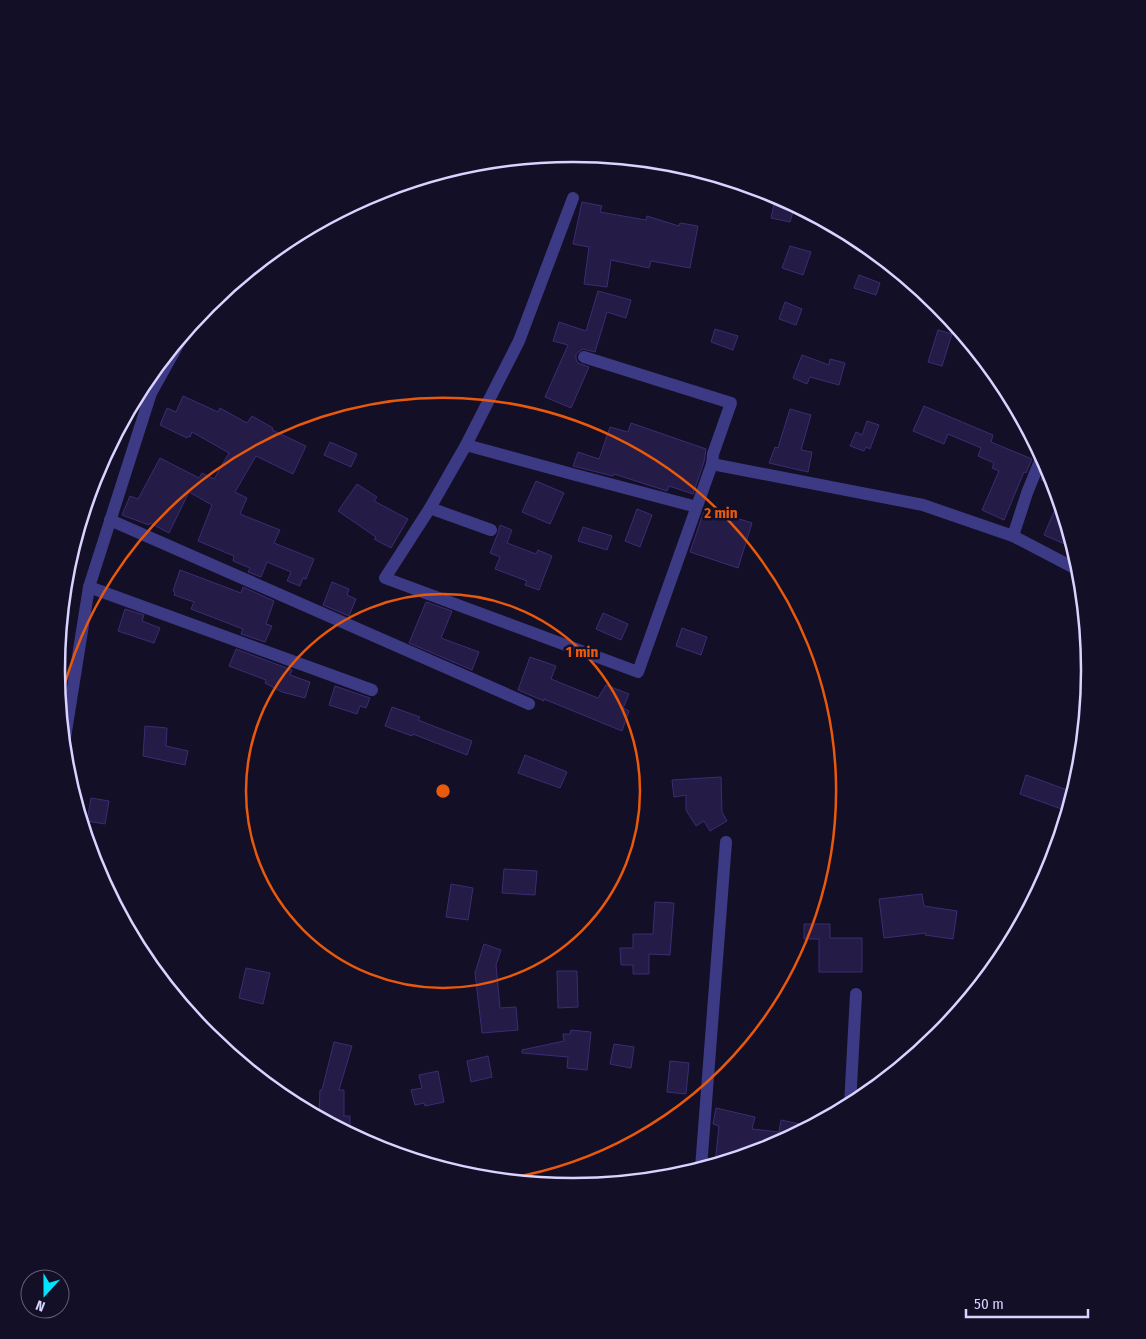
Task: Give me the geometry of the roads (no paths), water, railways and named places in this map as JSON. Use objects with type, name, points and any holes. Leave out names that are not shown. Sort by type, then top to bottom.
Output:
[{"type":"street","points":[[573,198],[520,341],[466,445],[430,508],[385,578],[638,672],[712,464],[713,454],[731,404],[584,357]]},
{"type":"street","points":[[68,721],[89,587],[151,394],[168,362]]},
{"type":"street","points":[[466,445],[697,507]]},
{"type":"street","points":[[712,464],[923,504],[1013,536],[1070,566]]},
{"type":"street","points":[[1013,536],[1038,466]]},
{"type":"street","points":[[430,508],[491,530]]},
{"type":"street","points":[[110,520],[529,704]]},
{"type":"street","points":[[89,587],[372,690]]},
{"type":"street","points":[[702,1161],[726,842]]},
{"type":"street","points":[[851,1095],[856,994]]}]
